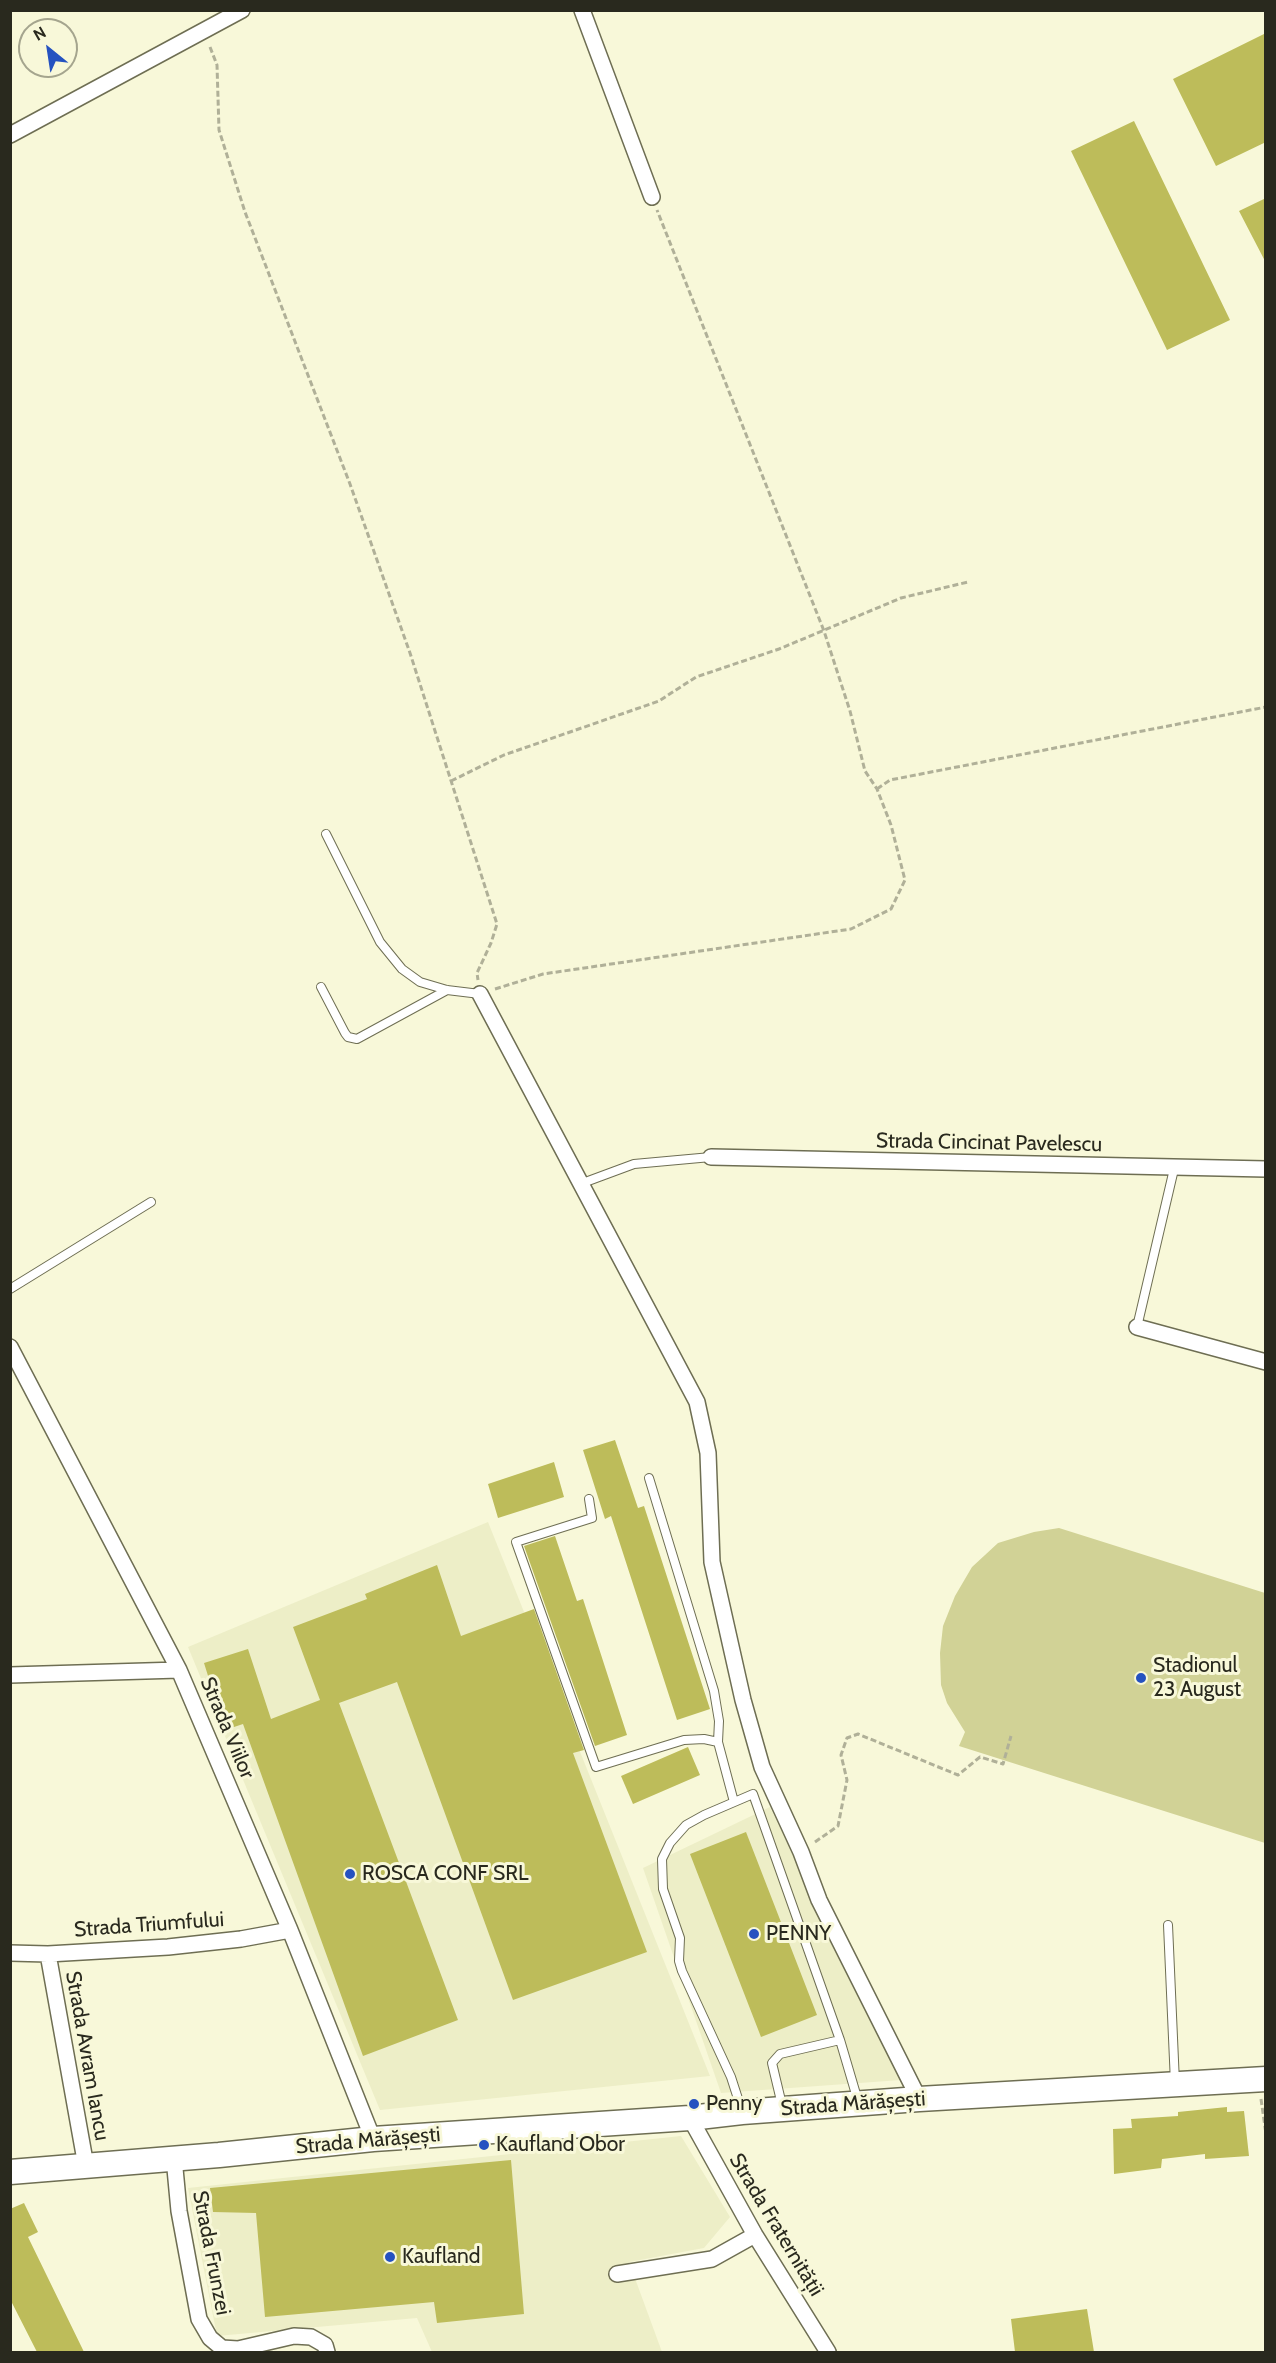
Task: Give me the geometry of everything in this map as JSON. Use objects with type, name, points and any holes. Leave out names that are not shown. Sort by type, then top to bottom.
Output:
[{"type":"main road","name":"Strada Mărășești","points":[[10,2172],[373,2139],[690,2118],[919,2099],[1262,2079]]},
{"type":"street","points":[[10,135],[242,10]]},
{"type":"street","points":[[582,10],[652,197]]},
{"type":"street","points":[[480,994],[697,1402],[708,1453],[712,1562],[743,1700],[762,1767],[801,1851],[819,1900],[919,2099]]},
{"type":"street","name":"Strada Cincinat Pavelescu","points":[[711,1157],[1174,1169],[1266,1169]]},
{"type":"street","points":[[1137,1327],[1266,1362]]},
{"type":"street","name":"Strada Viilor","points":[[10,1347],[179,1670],[290,1930],[373,2139]]},
{"type":"street","points":[[10,1675],[179,1670]]},
{"type":"street","name":"Strada Triumfului","points":[[10,1953],[48,1954],[168,1947],[241,1939],[290,1930]]},
{"type":"street","name":"Strada Avram Iancu","points":[[48,1954],[86,2166]]},
{"type":"street","name":"Strada Fraternității","points":[[690,2118],[755,2235],[828,2352]]},
{"type":"street","name":"Strada Frunzei","points":[[174,2158],[179,2211],[199,2319],[210,2338],[222,2348],[238,2349],[294,2336],[311,2337],[325,2345],[327,2352]]},
{"type":"street","points":[[617,2274],[712,2259],[755,2235]]},
{"type":"lane","points":[[326,834],[380,942],[402,969],[420,982],[447,990],[480,994]]},
{"type":"lane","points":[[321,987],[345,1033],[348,1037],[357,1039],[447,990]]},
{"type":"lane","points":[[580,1184],[634,1164],[711,1157]]},
{"type":"lane","points":[[1137,1327],[1174,1169]]},
{"type":"lane","points":[[10,1289],[151,1203]]},
{"type":"lane","points":[[649,1478],[714,1691],[719,1721],[718,1742],[734,1802]]},
{"type":"lane","points":[[589,1499],[592,1518],[516,1542],[596,1767],[684,1740],[704,1738],[718,1742]]},
{"type":"lane","points":[[742,2112],[731,2077],[682,1971],[679,1961],[680,1938],[663,1889],[662,1859],[670,1843],[686,1825],[770,1787]]},
{"type":"lane","points":[[753,1794],[840,2040],[859,2104]]},
{"type":"lane","points":[[1168,1925],[1175,2084]]},
{"type":"lane","points":[[783,2109],[772,2062],[780,2054],[840,2040]]},
{"type":"path","points":[[203,31],[217,65],[219,130],[245,212],[351,484],[410,653],[497,924],[477,973],[480,994],[543,974],[851,929],[891,909],[905,880],[891,825],[877,789],[865,771],[850,711],[824,631],[652,197]]},
{"type":"path","points":[[451,781],[504,755],[659,701],[696,677],[824,631],[901,598],[968,582]]},
{"type":"path","points":[[877,789],[890,780],[1266,707]]},
{"type":"path","points":[[801,1851],[838,1826],[847,1780],[841,1755],[847,1738],[858,1734],[958,1775],[980,1757],[1003,1764],[1011,1736]]},
{"type":"path","points":[[1262,2079],[1266,2134]]},
{"type":"shaded area","points":[[488,1522],[710,2076],[380,2110],[188,1647]]},
{"type":"shaded area","points":[[1059,1528],[1265,1593],[1265,1843],[959,1746],[965,1732],[947,1703],[941,1685],[940,1653],[943,1626],[955,1596],[972,1567],[998,1543],[1034,1532]]},
{"type":"shaded area","points":[[770,1807],[901,2080],[721,2093],[643,1868]]},
{"type":"shaded area","points":[[681,2136],[730,2217],[704,2248],[629,2262],[662,2352],[432,2352],[417,2318],[217,2336],[188,2188]]},
{"type":"building","points":[[1266,33],[1266,142],[1216,166],[1173,79]]},
{"type":"building","points":[[1134,121],[1230,320],[1167,350],[1071,151]]},
{"type":"building","points":[[1266,198],[1266,263],[1239,211]]},
{"type":"building","points":[[615,1440],[638,1508],[644,1506],[710,1709],[677,1720],[611,1516],[605,1519],[583,1450]]},
{"type":"building","points":[[554,1462],[564,1497],[498,1518],[488,1484]]},
{"type":"building","points":[[555,1536],[577,1601],[583,1599],[627,1735],[595,1746],[524,1546]]},
{"type":"building","points":[[437,1565],[461,1636],[534,1609],[584,1750],[573,1753],[647,1952],[513,2000],[397,1682],[339,1703],[458,2020],[363,2056],[243,1724],[225,1730],[204,1663],[248,1649],[271,1719],[320,1700],[293,1627],[367,1599],[365,1594]]},
{"type":"building","points":[[688,1747],[700,1775],[633,1804],[621,1776]]},
{"type":"building","name":"PENNY","points":[[746,1832],[817,2015],[761,2037],[690,1854]]},
{"type":"building","points":[[1227,2107],[1227,2112],[1244,2111],[1249,2156],[1205,2159],[1205,2154],[1162,2159],[1161,2168],[1114,2174],[1113,2129],[1132,2128],[1131,2119],[1178,2116],[1178,2112]]},
{"type":"building","name":"Kaufland","points":[[511,2160],[524,2314],[437,2323],[434,2302],[265,2317],[256,2213],[213,2212],[210,2188]]},
{"type":"building","points":[[24,2203],[38,2232],[28,2237],[84,2352],[37,2352],[10,2299],[10,2209]]},
{"type":"building","points":[[1087,2309],[1094,2352],[1015,2352],[1011,2319]]},
{"type":"place","name":"Stadionul 23 August","points":[[1141,1678]]},
{"type":"place","name":"ROSCA CONF SRL","points":[[350,1874]]},
{"type":"place","name":"PENNY","points":[[754,1934]]},
{"type":"place","name":"Penny","points":[[694,2104]]},
{"type":"place","name":"Kaufland Obor","points":[[484,2145]]},
{"type":"place","name":"Kaufland","points":[[390,2257]]}]
